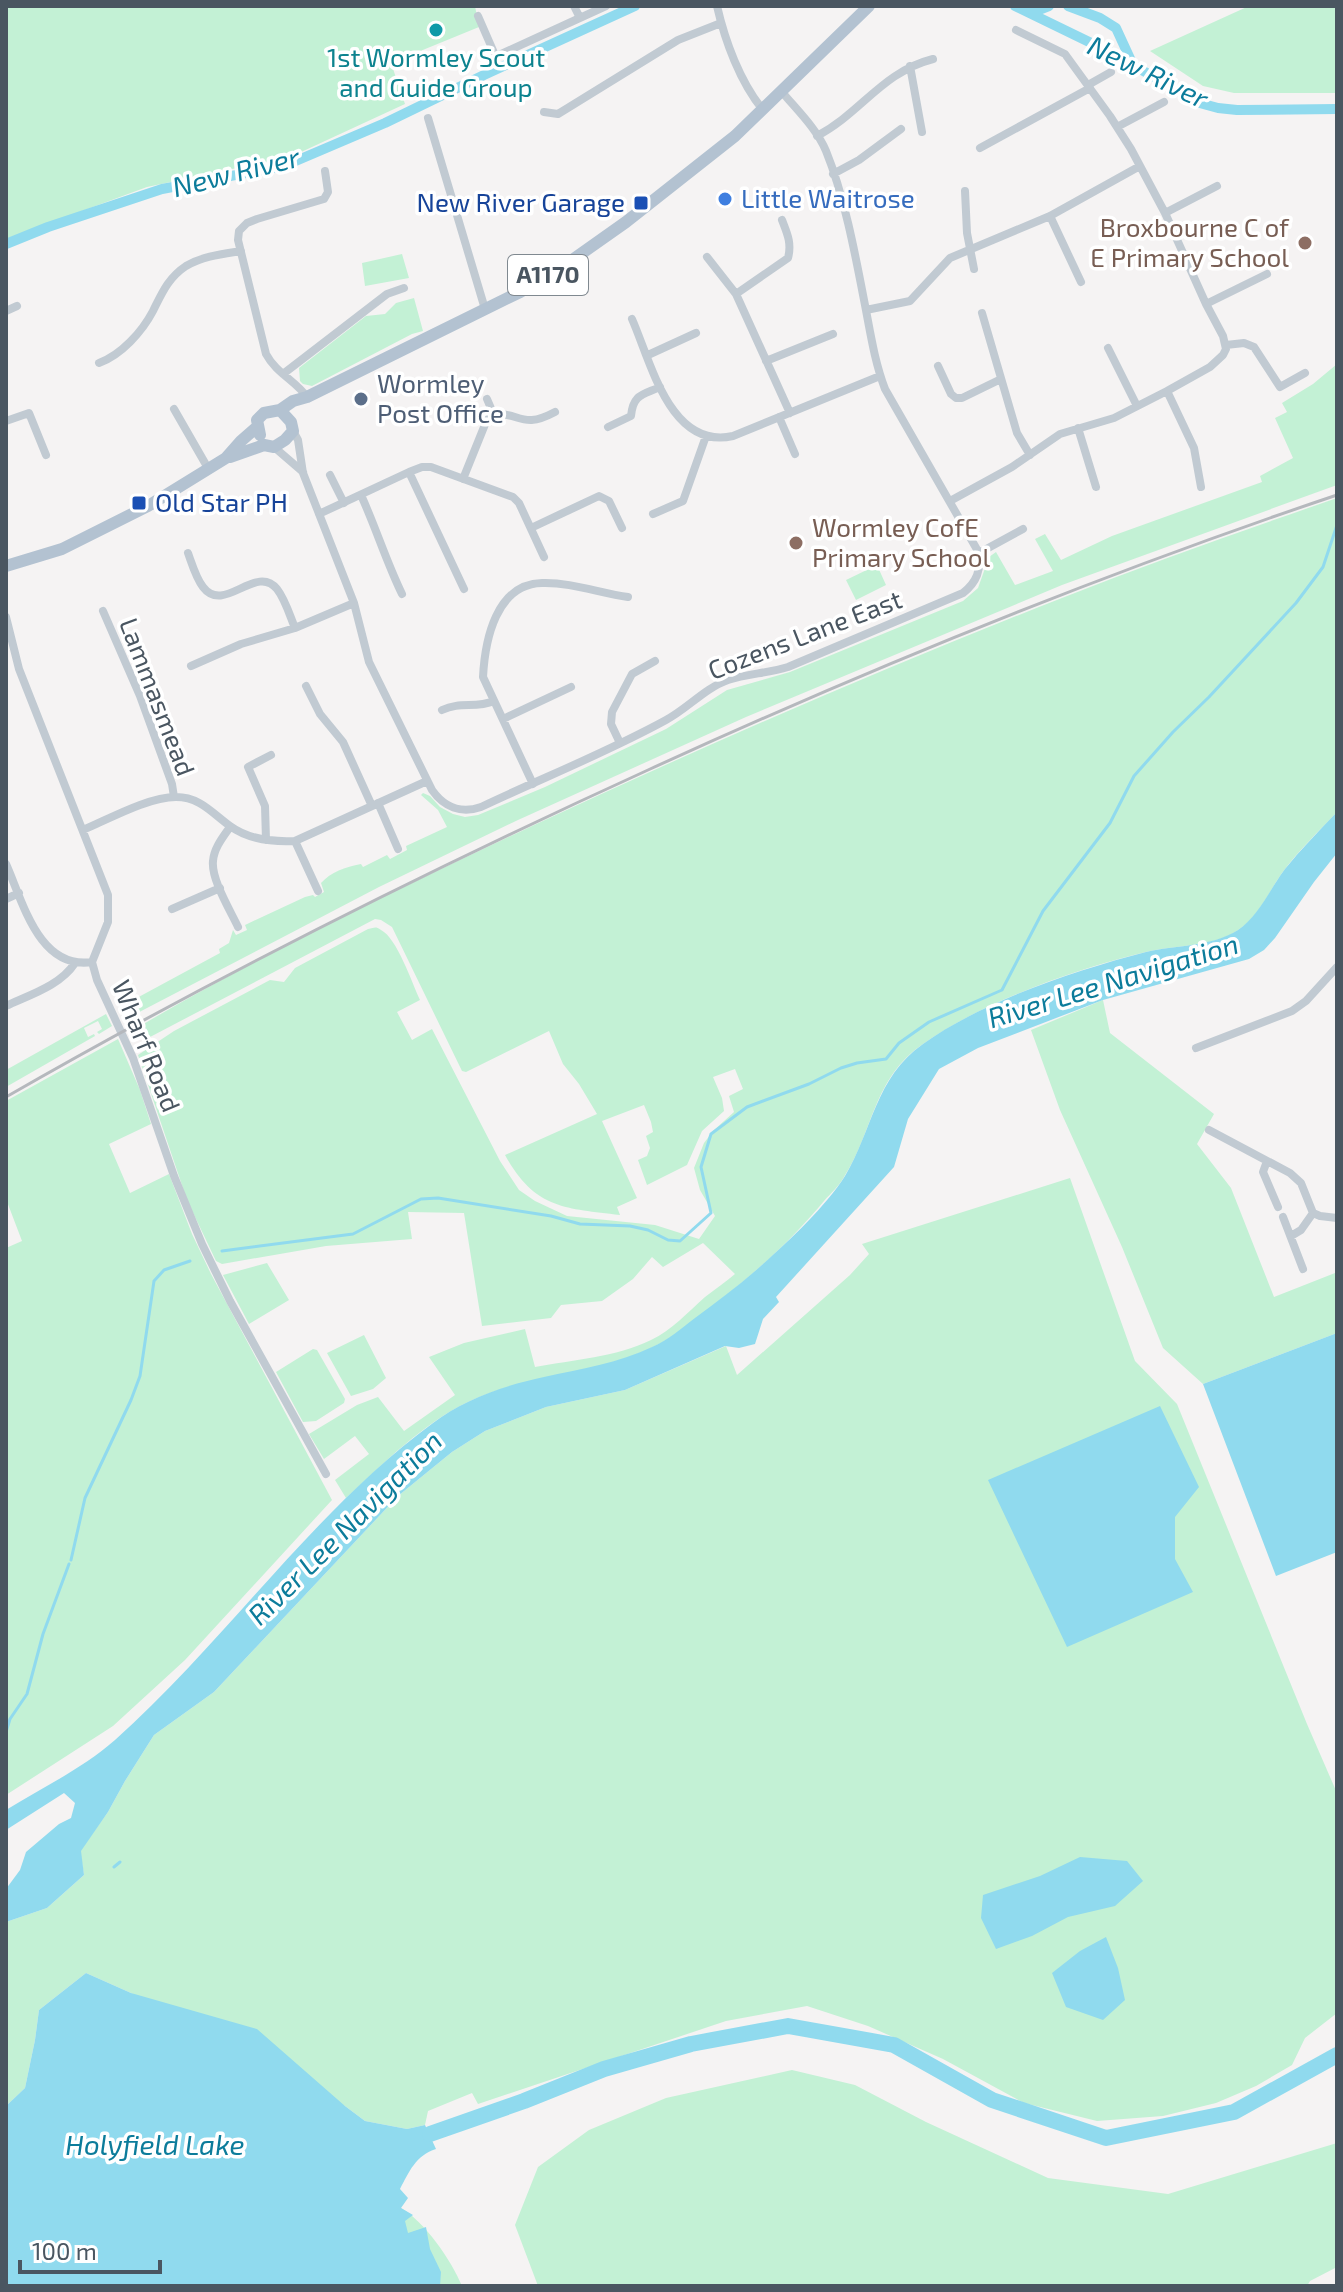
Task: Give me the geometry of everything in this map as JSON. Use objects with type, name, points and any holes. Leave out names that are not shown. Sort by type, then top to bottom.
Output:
[{"type":"main road","name":"A1170","points":[[280,410],[520,292],[568,263],[699,165],[763,110],[869,6]]},
{"type":"main road","points":[[226,458],[285,440],[307,397]]},
{"type":"main road","points":[[269,446],[257,427],[257,420],[264,413],[280,410],[292,426]]},
{"type":"main road","points":[[6,566],[62,549],[148,506],[226,458],[257,427]]},
{"type":"street","points":[[574,6],[580,18]]},
{"type":"street","points":[[478,16],[495,55],[499,55],[606,6]]},
{"type":"street","points":[[717,6],[749,91],[763,110]]},
{"type":"street","points":[[544,112],[558,114],[678,40],[721,23]]},
{"type":"street","points":[[950,501],[1030,455],[1053,438],[1114,418],[1210,367],[1223,355],[1226,345],[1165,213],[1117,127],[1065,54],[1016,30]]},
{"type":"street","points":[[817,136],[833,127],[893,76],[910,66],[933,59]]},
{"type":"street","points":[[910,66],[922,132]]},
{"type":"street","points":[[980,148],[1111,72]]},
{"type":"street","points":[[782,92],[825,150],[880,376],[896,411],[979,553],[1023,529]]},
{"type":"street","points":[[1117,127],[1164,102]]},
{"type":"street","points":[[428,118],[485,309]]},
{"type":"street","points":[[833,174],[859,160],[901,129]]},
{"type":"street","points":[[866,310],[910,301],[945,261],[1050,216],[1140,166]]},
{"type":"street","points":[[307,397],[300,387],[274,366],[266,354],[239,231],[247,223],[324,199],[328,192],[325,171]]},
{"type":"street","points":[[1165,213],[1217,186]]},
{"type":"street","points":[[965,191],[967,233],[974,269]]},
{"type":"street","points":[[1050,216],[1081,282]]},
{"type":"street","points":[[736,294],[788,258],[790,240],[782,220]]},
{"type":"street","points":[[99,363],[133,338],[152,313],[167,283],[185,267],[211,256],[241,251]]},
{"type":"street","points":[[707,257],[736,294],[790,413]]},
{"type":"street","points":[[1206,304],[1267,274]]},
{"type":"street","points":[[283,374],[387,294],[404,288]]},
{"type":"street","points":[[6,311],[17,306]]},
{"type":"street","points":[[982,313],[1017,433],[1030,455]]},
{"type":"street","points":[[632,319],[660,387],[675,414],[683,423],[706,436],[733,436],[880,376]]},
{"type":"street","points":[[648,355],[696,333]]},
{"type":"street","points":[[766,361],[833,334]]},
{"type":"street","points":[[1226,345],[1244,343],[1254,347],[1280,387],[1305,373]]},
{"type":"street","points":[[1108,348],[1137,406]]},
{"type":"street","points":[[938,366],[956,398],[1001,379]]},
{"type":"street","points":[[291,382],[293,401]]},
{"type":"street","points":[[608,427],[631,416],[636,398],[660,387]]},
{"type":"street","points":[[1167,391],[1189,433],[1201,487]]},
{"type":"street","points":[[487,399],[493,413]]},
{"type":"street","points":[[174,409],[209,470]]},
{"type":"street","points":[[493,413],[528,421],[555,412]]},
{"type":"street","points":[[6,421],[29,413],[46,455]]},
{"type":"street","points":[[463,479],[486,422],[493,413]]},
{"type":"street","points":[[779,417],[795,454]]},
{"type":"street","name":"Cozens Lane East","points":[[292,426],[298,440],[303,473],[354,603],[369,662],[427,781],[438,798],[457,809],[470,810],[620,743],[667,720],[730,679],[788,667],[959,596],[976,579],[979,553]]},
{"type":"street","points":[[1078,428],[1096,487]]},
{"type":"street","points":[[653,514],[683,501],[706,436]]},
{"type":"street","name":"Cozens Lane East","points":[[269,446],[303,473]]},
{"type":"street","points":[[319,514],[409,472],[431,467],[513,497],[519,503],[544,557]]},
{"type":"street","points":[[409,472],[464,589]]},
{"type":"street","points":[[330,475],[344,503]]},
{"type":"street","points":[[361,495],[402,594]]},
{"type":"street","points":[[531,528],[599,496],[609,501],[622,528]]},
{"type":"street","points":[[188,553],[202,585],[214,595],[224,596],[259,582],[273,585],[295,628]]},
{"type":"street","points":[[533,784],[483,677],[501,603],[534,583],[546,582],[628,597]]},
{"type":"street","points":[[191,666],[241,644],[295,628],[354,603]]},
{"type":"street","name":"Lammasmead","points":[[103,611],[140,696],[174,797]]},
{"type":"street","name":"Wharf Road","points":[[6,617],[19,669],[105,887],[109,904],[108,922],[92,962],[97,980],[133,1058],[174,1176],[202,1244],[230,1301],[326,1474]]},
{"type":"street","points":[[620,743],[611,724],[612,712],[632,674],[655,661]]},
{"type":"street","points":[[306,686],[320,714],[340,736],[398,849]]},
{"type":"street","points":[[503,719],[571,687]]},
{"type":"street","points":[[442,710],[456,704],[479,707],[494,701]]},
{"type":"street","points":[[266,840],[265,806],[248,767],[271,755]]},
{"type":"street","name":"Lammasmead","points":[[83,830],[150,802],[174,797],[194,800],[206,806],[230,827],[247,836],[295,841],[427,781]]},
{"type":"street","points":[[230,827],[212,859],[213,871],[238,927]]},
{"type":"street","points":[[295,841],[318,891]]},
{"type":"street","points":[[6,864],[35,930],[45,945],[75,963],[92,962]]},
{"type":"street","points":[[172,909],[220,888]]},
{"type":"street","points":[[6,899],[19,893]]},
{"type":"street","points":[[6,1006],[58,981],[75,963]]},
{"type":"street","points":[[1196,1048],[1292,1011],[1306,1001],[1337,967]]},
{"type":"street","points":[[1209,1130],[1290,1173],[1301,1183],[1313,1213],[1337,1218]]},
{"type":"street","points":[[1267,1161],[1263,1172],[1278,1207]]},
{"type":"street","points":[[1291,1236],[1301,1230],[1313,1213]]},
{"type":"street","points":[[1283,1217],[1303,1269]]},
{"type":"green space","points":[[6,6],[475,6],[479,27],[391,63],[405,104],[299,153],[147,187],[6,239]]},
{"type":"green space","points":[[1249,6],[1337,6],[1337,93],[1234,93],[1203,86],[1150,51]]},
{"type":"green space","points":[[402,254],[409,278],[365,286],[362,263]]},
{"type":"green space","points":[[414,298],[423,331],[312,386],[300,381],[299,368],[366,316],[385,314],[396,303]]},
{"type":"green space","points":[[1337,364],[1337,485],[1062,585],[746,717],[379,887],[124,1020],[120,1011],[122,1006],[220,953],[219,949],[229,943],[233,930],[236,935],[247,930],[245,925],[305,897],[315,897],[324,892],[321,883],[339,870],[361,864],[363,867],[387,855],[390,859],[407,850],[406,846],[447,827],[438,810],[421,795],[423,793],[453,814],[465,817],[478,815],[545,787],[666,729],[727,690],[790,672],[963,601],[978,588],[989,557],[996,552],[1015,585],[1053,571],[1035,539],[1045,534],[1061,560],[1112,536],[1262,482],[1260,476],[1293,458],[1275,418],[1287,412],[1282,403],[1313,384]]},
{"type":"green space","points":[[1337,498],[1337,812],[1288,865],[1247,923],[1220,939],[1150,951],[1063,976],[1002,1000],[923,1044],[906,1058],[884,1089],[844,1177],[779,1250],[742,1283],[682,1330],[651,1348],[607,1364],[492,1392],[453,1410],[420,1432],[346,1498],[335,1480],[369,1454],[355,1436],[324,1459],[309,1434],[357,1405],[378,1397],[404,1431],[455,1395],[429,1357],[464,1343],[525,1329],[535,1367],[638,1346],[666,1331],[735,1274],[703,1243],[663,1267],[652,1257],[633,1279],[602,1301],[561,1305],[551,1318],[482,1326],[464,1213],[408,1212],[412,1239],[326,1246],[222,1264],[216,1261],[187,1200],[138,1055],[174,1031],[270,980],[284,982],[295,968],[368,929],[377,928],[393,942],[420,1000],[397,1012],[412,1040],[432,1029],[500,1161],[519,1190],[567,1216],[655,1225],[699,1239],[715,1216],[700,1190],[694,1168],[704,1143],[734,1112],[729,1096],[743,1089],[735,1069],[713,1077],[724,1111],[702,1131],[687,1165],[647,1185],[638,1160],[647,1156],[650,1148],[646,1136],[653,1132],[644,1105],[602,1121],[637,1198],[617,1207],[620,1215],[553,1203],[528,1186],[505,1155],[597,1114],[563,1064],[549,1031],[466,1072],[462,1071],[392,927],[381,920],[375,919],[152,1036],[140,1038],[130,1032],[228,976],[379,899],[729,737],[1062,598]]},
{"type":"green space","points":[[877,565],[886,585],[856,600],[846,580]]},
{"type":"green space","points":[[1103,1000],[1110,1033],[1214,1114],[1197,1144],[1231,1188],[1274,1297],[1335,1273],[1337,1333],[1203,1384],[1163,1348],[1122,1247],[1060,1110],[1031,1030]]},
{"type":"green space","points":[[106,1014],[112,1026],[99,1034],[97,1032],[102,1029],[98,1021],[84,1028],[88,1037],[95,1036],[6,1087],[6,1070]]},
{"type":"green space","points":[[118,1039],[151,1124],[109,1144],[130,1193],[169,1174],[211,1274],[332,1500],[185,1660],[113,1726],[6,1795],[6,1248],[22,1241],[6,1199],[6,1101]]},
{"type":"green space","points":[[1070,1178],[1135,1361],[1177,1404],[1337,1793],[1337,2013],[1305,2038],[1292,2065],[1256,2086],[1216,2103],[1163,2116],[1097,2121],[1024,2103],[943,2059],[868,2026],[807,2006],[726,2021],[478,2104],[472,2093],[428,2111],[425,2125],[407,2129],[365,2121],[345,2106],[131,1993],[86,1973],[39,2010],[25,2088],[6,2106],[6,1922],[47,1908],[84,1875],[80,1851],[108,1812],[154,1735],[214,1692],[398,1496],[452,1452],[485,1431],[546,1407],[625,1390],[726,1346],[737,1375],[850,1275],[869,1254],[862,1244]]},
{"type":"green space","points":[[267,1263],[289,1300],[249,1324],[223,1275]]},
{"type":"green space","points":[[364,1335],[386,1378],[373,1389],[351,1396],[327,1353]]},
{"type":"green space","points":[[313,1349],[317,1350],[345,1399],[344,1403],[316,1421],[303,1422],[276,1372]]},
{"type":"green space","points":[[792,2070],[855,2085],[926,2122],[1048,2178],[1168,2194],[1337,2143],[1337,2267],[1310,2281],[1307,2286],[538,2286],[515,2225],[538,2167],[589,2130],[666,2098]]},
{"type":"green space","points":[[401,2208],[419,2222],[436,2242],[462,2286],[431,2286],[406,2237]]},
{"type":"water","name":"River Lee Navigation","points":[[1337,812],[1337,853],[1264,950],[1249,959],[1103,1000],[978,1048],[939,1069],[908,1119],[894,1167],[776,1297],[779,1302],[763,1319],[755,1344],[739,1348],[725,1346],[625,1390],[546,1407],[485,1431],[452,1452],[398,1496],[214,1692],[154,1735],[81,1851],[84,1875],[47,1908],[6,1922],[6,1889],[20,1870],[26,1852],[59,1824],[71,1818],[75,1803],[64,1793],[6,1830],[6,1810],[76,1769],[115,1740],[195,1661],[309,1536],[389,1458],[445,1414],[472,1400],[515,1384],[626,1357],[669,1337],[755,1271],[796,1234],[828,1199],[845,1176],[894,1072],[923,1044],[972,1014],[1060,978],[1146,952],[1216,940],[1238,930],[1258,910],[1291,862]]},
{"type":"water","points":[[1337,1333],[1337,1552],[1276,1576],[1203,1384]]},
{"type":"water","points":[[1160,1406],[1199,1487],[1175,1517],[1175,1559],[1193,1592],[1067,1647],[988,1480]]},
{"type":"water","points":[[1080,1857],[1127,1861],[1143,1881],[1115,1906],[1068,1917],[1032,1936],[996,1949],[981,1918],[983,1895],[1040,1876]]},
{"type":"water","points":[[1106,1937],[1118,1968],[1125,2000],[1103,2020],[1066,2007],[1052,1973],[1080,1951]]},
{"type":"water","name":"Holyfield Lake","points":[[86,1973],[131,1993],[257,2029],[365,2121],[407,2129],[425,2125],[436,2149],[423,2155],[410,2170],[400,2189],[408,2198],[401,2208],[413,2215],[405,2221],[408,2233],[426,2227],[430,2249],[441,2272],[440,2286],[6,2286],[6,2106],[25,2088],[39,2010]]},
{"type":"waterway","name":"New River","points":[[6,244],[162,189],[284,166],[385,123],[635,6]]},
{"type":"waterway","name":"New River","points":[[1015,6],[1118,56],[1196,102],[1237,110],[1337,109]]},
{"type":"waterway","points":[[1031,13],[1049,6]]},
{"type":"waterway","points":[[1068,6],[1100,18],[1116,28],[1133,65]]},
{"type":"waterway","name":"River Lee Navigation","points":[[222,1251],[353,1234],[421,1199],[438,1198],[551,1216],[580,1224],[630,1226],[648,1230],[668,1240],[680,1241],[711,1213],[701,1167],[711,1134],[747,1107],[809,1084],[841,1068],[886,1059],[899,1043],[929,1022],[1002,990],[1043,911],[1110,823],[1134,776],[1296,603],[1323,567],[1337,525]]},
{"type":"waterway","points":[[71,1560],[85,1498],[140,1376],[154,1281],[164,1270],[190,1261]]},
{"type":"waterway","points":[[6,1732],[10,1719],[27,1694],[43,1634],[69,1564]]},
{"type":"waterway","points":[[114,1867],[120,1862]]},
{"type":"waterway","points":[[430,2134],[604,2069],[691,2044],[788,2026],[894,2045],[992,2100],[1106,2138],[1234,2112],[1337,2055]]},
{"type":"railway","points":[[6,1097],[164,1009],[323,926],[648,770],[989,624],[1162,557],[1337,495]]},
{"type":"place","name":"1st Wormley Scout and Guide Group","points":[[436,30]]},
{"type":"place","name":"Little Waitrose","points":[[725,199]]},
{"type":"place","name":"New River Garage","points":[[641,203]]},
{"type":"place","name":"Broxbourne C of E Primary School","points":[[1305,243]]},
{"type":"place","name":"Wormley Post Office","points":[[361,399]]},
{"type":"place","name":"Old Star PH","points":[[139,503]]},
{"type":"place","name":"Wormley CofE Primary School","points":[[796,543]]}]
